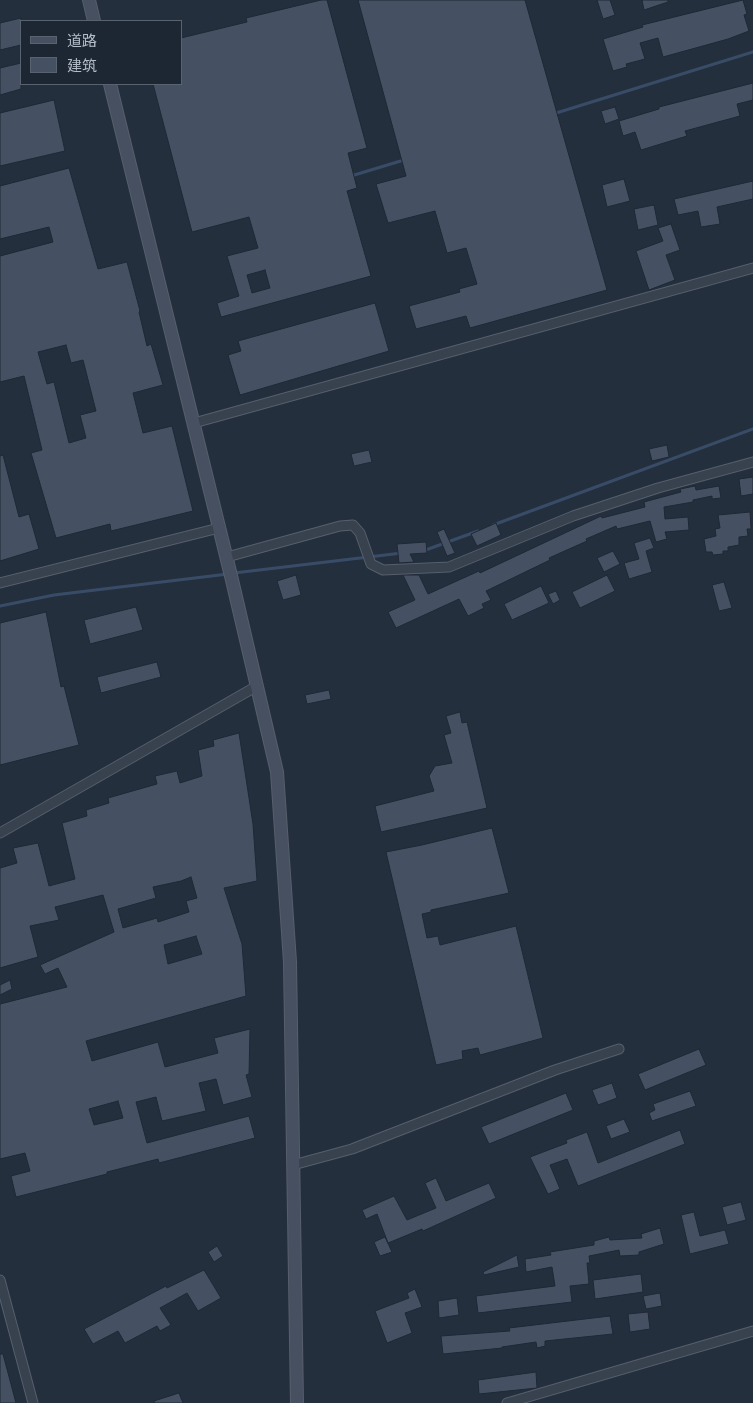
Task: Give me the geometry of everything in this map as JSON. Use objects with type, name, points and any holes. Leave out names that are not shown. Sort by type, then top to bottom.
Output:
[{"type":"street","points":[[89,0],[94,20]]},
{"type":"street","points":[[110,85],[220,528],[277,772],[290,962],[297,1403]]},
{"type":"street","points":[[194,424],[753,268]]},
{"type":"street","points":[[228,562],[340,526],[353,525],[360,533],[370,564],[383,570],[449,567],[573,516],[658,488],[753,462]]},
{"type":"street","points":[[0,584],[220,528]]},
{"type":"street","points":[[0,833],[257,686]]},
{"type":"street","points":[[293,1165],[352,1149],[555,1070],[619,1049]]},
{"type":"street","points":[[0,1280],[33,1403]]},
{"type":"street","points":[[507,1403],[753,1331]]},
{"type":"building","points":[[327,0],[367,148],[348,153],[357,188],[347,191],[371,276],[221,317],[217,303],[239,296],[227,256],[258,248],[249,217],[192,232],[153,85],[182,85],[182,38],[247,22],[246,18]],"holes":[[[265,270],[270,288],[252,293],[247,275]]]},
{"type":"building","points":[[358,0],[525,0],[607,290],[470,328],[466,316],[416,329],[409,306],[460,292],[459,289],[477,284],[466,248],[447,253],[435,211],[388,223],[376,184],[406,176]]},
{"type":"building","points":[[597,0],[610,0],[615,15],[603,19]]},
{"type":"building","points":[[642,0],[668,0],[668,2],[644,10]]},
{"type":"building","points":[[743,0],[747,14],[744,15],[749,31],[728,39],[663,57],[658,38],[640,43],[645,59],[626,64],[627,67],[613,71],[603,39],[643,27],[642,25]]},
{"type":"building","points":[[21,18],[20,45],[0,50],[0,23]]},
{"type":"building","points":[[20,63],[21,89],[0,95],[0,68]]},
{"type":"building","points":[[753,83],[753,100],[737,104],[740,116],[685,131],[687,136],[641,150],[635,132],[623,136],[619,121],[659,109],[659,107]]},
{"type":"building","points":[[54,100],[65,151],[0,166],[0,113]]},
{"type":"building","points":[[615,107],[619,119],[605,124],[601,111]]},
{"type":"building","points":[[69,168],[98,269],[127,262],[147,346],[151,344],[163,385],[133,393],[143,433],[172,426],[193,511],[111,531],[110,524],[56,538],[31,453],[42,450],[24,376],[0,382],[0,256],[53,242],[49,227],[0,239],[0,186]],"holes":[[[66,345],[71,363],[83,360],[96,411],[80,415],[86,438],[69,443],[54,382],[47,384],[38,352]]]},
{"type":"building","points":[[624,179],[630,201],[607,207],[602,185]]},
{"type":"building","points":[[753,181],[753,199],[717,207],[720,224],[701,227],[698,211],[678,215],[674,199]]},
{"type":"building","points":[[654,205],[658,225],[638,230],[634,209]]},
{"type":"building","points":[[671,224],[680,250],[666,255],[675,280],[649,290],[636,251],[663,241],[658,228]]},
{"type":"building","points":[[375,303],[389,351],[240,395],[228,355],[241,351],[238,341]]},
{"type":"building","points":[[667,445],[669,457],[652,461],[649,449]]},
{"type":"building","points":[[369,450],[372,462],[354,466],[351,454]]},
{"type":"building","points":[[3,455],[19,517],[29,514],[39,549],[0,561],[0,456]]},
{"type":"building","points":[[753,477],[753,494],[741,496],[739,479]]},
{"type":"building","points":[[695,486],[696,490],[719,486],[721,498],[712,499],[712,496],[693,500],[693,502],[664,507],[665,519],[688,517],[689,530],[665,532],[667,539],[656,542],[650,521],[617,529],[616,526],[586,539],[587,541],[549,558],[550,560],[486,591],[491,600],[482,604],[484,608],[468,616],[459,599],[396,628],[388,612],[415,600],[403,575],[419,575],[428,594],[479,571],[480,573],[601,516],[602,518],[645,507],[644,502],[681,492],[680,489]]},
{"type":"building","points":[[750,512],[751,529],[747,529],[748,536],[739,537],[739,545],[728,547],[728,551],[723,551],[723,554],[713,555],[712,552],[706,552],[704,539],[716,536],[715,529],[720,528],[718,515]]},
{"type":"building","points":[[496,523],[501,535],[477,546],[471,534]]},
{"type":"building","points":[[444,529],[455,553],[447,556],[437,532]]},
{"type":"building","points":[[650,538],[654,548],[646,551],[652,572],[629,579],[624,563],[639,559],[634,543]]},
{"type":"building","points":[[426,542],[427,553],[410,554],[414,562],[399,563],[397,544]]},
{"type":"building","points":[[613,551],[620,564],[604,572],[597,558]]},
{"type":"building","points":[[296,575],[301,595],[283,600],[277,581]]},
{"type":"building","points":[[607,575],[615,591],[580,608],[572,592]]},
{"type":"building","points":[[724,582],[732,608],[719,611],[712,585]]},
{"type":"building","points":[[541,586],[549,603],[512,620],[504,604]]},
{"type":"building","points":[[556,591],[560,600],[553,604],[548,594]]},
{"type":"building","points":[[136,607],[143,630],[90,644],[84,620]]},
{"type":"building","points":[[46,612],[61,687],[64,686],[79,745],[0,765],[0,623]]},
{"type":"building","points":[[157,662],[161,677],[101,693],[97,677]]},
{"type":"building","points":[[329,690],[331,699],[307,704],[305,695]]},
{"type":"building","points":[[460,712],[462,723],[467,722],[487,808],[381,832],[375,806],[434,791],[429,776],[435,766],[452,763],[444,735],[451,733],[446,716]]},
{"type":"building","points":[[239,733],[253,824],[257,881],[224,888],[242,944],[246,996],[86,1041],[92,1061],[158,1042],[165,1067],[218,1053],[214,1038],[250,1029],[249,1074],[246,1075],[252,1097],[223,1105],[216,1079],[199,1083],[206,1111],[162,1121],[156,1097],[136,1102],[147,1143],[249,1116],[255,1138],[159,1163],[158,1159],[16,1197],[11,1176],[30,1171],[25,1153],[0,1159],[0,1004],[67,987],[58,968],[45,974],[40,965],[114,932],[103,895],[55,907],[59,920],[30,926],[38,957],[0,968],[0,868],[17,863],[13,848],[38,843],[49,886],[75,879],[62,823],[87,816],[86,810],[109,803],[108,798],[157,784],[155,776],[177,771],[180,783],[202,776],[198,750],[214,746],[213,740]],"holes":[[[191,877],[197,898],[186,901],[189,912],[158,922],[157,918],[123,928],[118,909],[156,898],[153,887]],[[196,936],[202,954],[168,964],[164,945]],[[118,1101],[123,1118],[94,1125],[89,1109]]]},
{"type":"building","points":[[492,828],[509,893],[431,910],[431,912],[422,914],[427,938],[438,936],[440,945],[516,926],[543,1038],[480,1055],[478,1048],[462,1051],[463,1059],[436,1065],[386,852]]},
{"type":"building","points":[[10,980],[12,989],[0,995],[0,985]]},
{"type":"building","points":[[699,1049],[706,1065],[645,1090],[638,1074]]},
{"type":"building","points":[[612,1083],[617,1098],[598,1105],[592,1090]]},
{"type":"building","points":[[690,1091],[696,1106],[652,1121],[649,1113],[655,1110],[653,1104]]},
{"type":"building","points":[[566,1093],[573,1110],[489,1144],[481,1127]]},
{"type":"building","points":[[624,1119],[630,1132],[611,1139],[606,1126]]},
{"type":"building","points":[[680,1130],[685,1144],[578,1186],[567,1159],[550,1165],[560,1189],[548,1194],[530,1157],[567,1143],[566,1140],[587,1132],[598,1163]]},
{"type":"building","points":[[436,1178],[446,1201],[489,1183],[496,1198],[423,1231],[422,1229],[388,1243],[377,1214],[366,1219],[362,1210],[394,1196],[407,1220],[436,1208],[425,1183]]},
{"type":"building","points":[[741,1202],[746,1220],[727,1225],[722,1207]]},
{"type":"building","points":[[694,1212],[700,1236],[725,1230],[729,1244],[690,1254],[681,1215]]},
{"type":"building","points":[[660,1228],[664,1244],[639,1252],[639,1255],[620,1256],[619,1250],[589,1256],[590,1263],[587,1263],[589,1284],[570,1286],[572,1302],[478,1313],[476,1296],[555,1286],[552,1267],[526,1272],[525,1259],[551,1255],[550,1252],[594,1245],[594,1241],[609,1237],[610,1240],[642,1238],[641,1234]]},
{"type":"building","points":[[385,1237],[392,1252],[380,1256],[374,1242]]},
{"type":"building","points":[[217,1246],[223,1256],[214,1262],[208,1252]]},
{"type":"building","points":[[517,1255],[519,1267],[484,1275],[483,1272]]},
{"type":"building","points":[[204,1270],[221,1298],[198,1311],[187,1293],[160,1308],[171,1325],[160,1331],[157,1326],[125,1343],[118,1331],[93,1344],[84,1329],[166,1286],[167,1288]]},
{"type":"building","points":[[641,1274],[643,1292],[595,1299],[593,1280]]},
{"type":"building","points":[[415,1289],[422,1307],[405,1313],[412,1333],[387,1343],[375,1311],[409,1298],[407,1293]]},
{"type":"building","points":[[660,1293],[662,1306],[646,1309],[643,1296]]},
{"type":"building","points":[[457,1298],[459,1315],[439,1318],[438,1301]]},
{"type":"building","points":[[648,1312],[650,1329],[630,1332],[628,1314]]},
{"type":"building","points":[[610,1316],[613,1334],[545,1341],[545,1346],[537,1348],[536,1342],[502,1348],[443,1354],[441,1336],[510,1331],[509,1328]]},
{"type":"building","points":[[0,1354],[3,1354],[16,1403],[0,1403]]},
{"type":"building","points":[[536,1372],[537,1388],[479,1394],[478,1380]]},
{"type":"building","points":[[179,1393],[183,1403],[155,1403],[154,1401]]},
{"type":"waterway","points":[[553,114],[753,52]]},
{"type":"waterway","points":[[351,176],[404,160]]},
{"type":"waterway","points":[[493,525],[753,429]]},
{"type":"waterway","points":[[423,551],[478,531]]},
{"type":"waterway","points":[[234,573],[402,553]]},
{"type":"waterway","points":[[0,606],[54,595],[228,574]]}]
